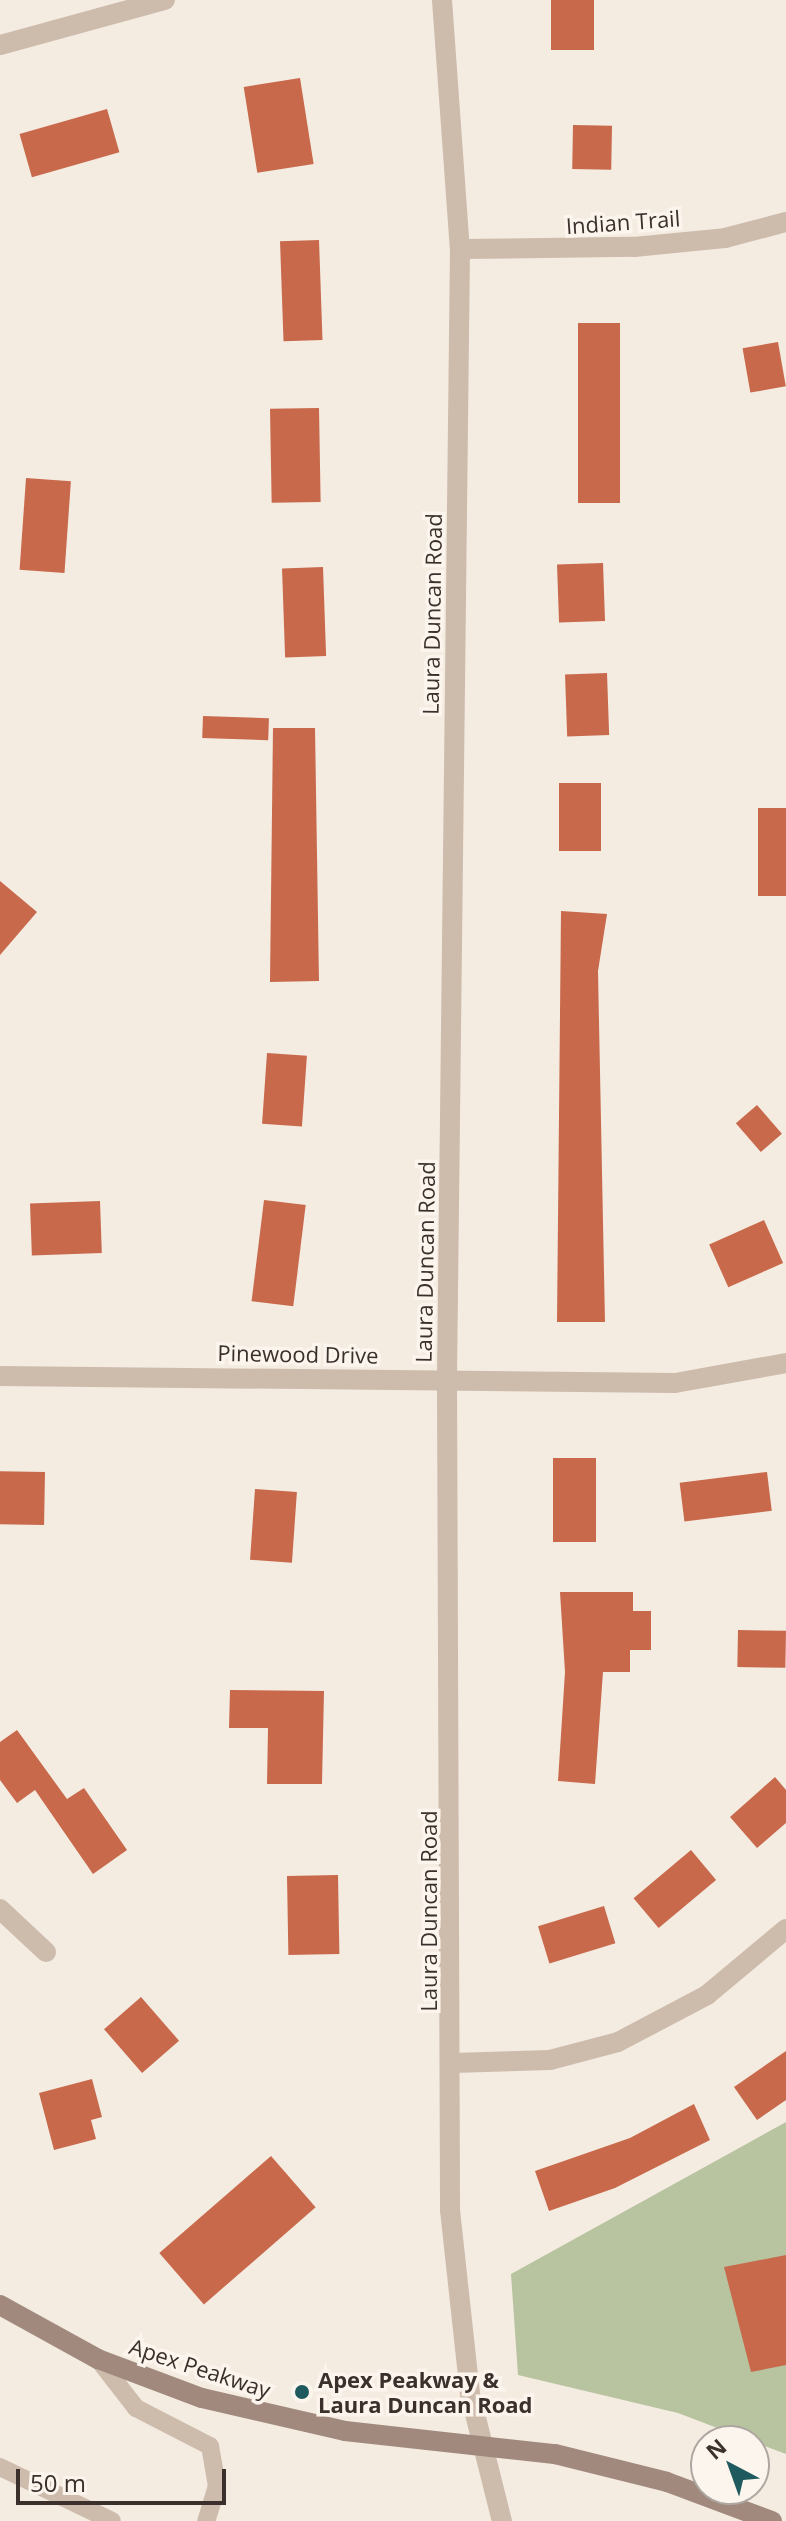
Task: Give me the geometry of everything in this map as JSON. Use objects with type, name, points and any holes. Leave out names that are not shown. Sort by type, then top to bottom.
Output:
[{"type":"main road","name":"Apex Peakway","points":[[0,2305],[98,2359],[279,2419],[483,2444],[667,2482],[772,2521]]},
{"type":"street","points":[[0,45],[165,0]]},
{"type":"street","name":"Laura Duncan Road","points":[[442,0],[460,249],[447,1380],[453,2264],[483,2444],[502,2521]]},
{"type":"street","name":"Indian Trail","points":[[460,249],[634,247],[725,238],[786,222]]},
{"type":"street","name":"Pinewood Drive","points":[[0,1376],[675,1383],[786,1363]]},
{"type":"street","points":[[0,1909],[46,1952]]},
{"type":"street","points":[[453,2063],[550,2060],[618,2042],[707,1995],[786,1929]]},
{"type":"lane","points":[[98,2359],[136,2408],[210,2446],[217,2486],[206,2521]]},
{"type":"lane","points":[[0,2467],[112,2521]]},
{"type":"green space","points":[[786,2122],[786,2454],[770,2448],[770,2425],[710,2425],[678,2413],[518,2375],[511,2274]]},
{"type":"building","points":[[551,0],[594,0],[594,50],[551,50]]},
{"type":"building","points":[[300,78],[314,164],[257,173],[244,87]]},
{"type":"building","points":[[107,109],[119,152],[32,177],[20,134]]},
{"type":"building","points":[[573,125],[612,126],[611,170],[572,169]]},
{"type":"building","points":[[319,240],[322,340],[284,341],[280,241]]},
{"type":"building","points":[[578,323],[620,323],[620,503],[578,503]]},
{"type":"building","points":[[778,342],[786,386],[750,393],[743,348]]},
{"type":"building","points":[[319,408],[321,502],[272,503],[270,409]]},
{"type":"building","points":[[26,478],[71,481],[64,573],[20,570]]},
{"type":"building","points":[[603,563],[605,621],[559,623],[557,565]]},
{"type":"building","points":[[323,567],[326,656],[285,657],[282,568]]},
{"type":"building","points":[[607,673],[609,735],[567,736],[565,674]]},
{"type":"building","points":[[203,716],[269,718],[268,740],[202,738]]},
{"type":"building","points":[[273,728],[315,728],[319,981],[270,982]]},
{"type":"building","points":[[559,783],[601,783],[601,851],[559,851]]},
{"type":"building","points":[[758,808],[786,808],[786,896],[758,896]]},
{"type":"building","points":[[0,881],[37,912],[0,955]]},
{"type":"building","points":[[561,911],[607,914],[598,971],[605,1322],[557,1322]]},
{"type":"building","points":[[267,1053],[307,1056],[302,1127],[262,1124]]},
{"type":"building","points":[[757,1105],[782,1134],[761,1152],[736,1123]]},
{"type":"building","points":[[264,1200],[306,1205],[293,1306],[252,1301]]},
{"type":"building","points":[[100,1201],[102,1253],[32,1255],[30,1203]]},
{"type":"building","points":[[764,1220],[783,1263],[728,1287],[709,1244]]},
{"type":"building","points":[[553,1458],[596,1458],[596,1542],[553,1542]]},
{"type":"building","points":[[0,1471],[45,1472],[44,1525],[0,1524]]},
{"type":"building","points":[[767,1472],[772,1511],[684,1521],[680,1483]]},
{"type":"building","points":[[255,1489],[297,1492],[292,1563],[250,1560]]},
{"type":"building","points":[[560,1592],[633,1592],[633,1611],[651,1611],[651,1650],[630,1650],[630,1672],[603,1672],[595,1784],[558,1781],[565,1672]]},
{"type":"building","points":[[738,1630],[786,1631],[785,1668],[737,1667]]},
{"type":"building","points":[[230,1690],[324,1691],[322,1784],[267,1784],[268,1728],[229,1728]]},
{"type":"building","points":[[17,1730],[67,1799],[84,1788],[127,1850],[93,1874],[35,1790],[17,1803],[0,1780],[0,1742]]},
{"type":"building","points":[[775,1777],[786,1790],[786,1823],[757,1848],[730,1817]]},
{"type":"building","points":[[691,1850],[716,1880],[659,1928],[634,1898]]},
{"type":"building","points":[[338,1875],[339,1954],[288,1955],[287,1876]]},
{"type":"building","points":[[604,1906],[615,1943],[549,1963],[538,1926]]},
{"type":"building","points":[[141,1997],[179,2041],[142,2073],[104,2029]]},
{"type":"building","points":[[786,2051],[786,2100],[757,2120],[734,2087]]},
{"type":"building","points":[[92,2079],[102,2117],[91,2120],[96,2139],[54,2150],[39,2093]]},
{"type":"building","points":[[694,2104],[710,2140],[615,2188],[549,2211],[535,2171],[630,2138]]},
{"type":"building","points":[[271,2156],[316,2207],[204,2304],[159,2253]]},
{"type":"building","points":[[786,2255],[786,2365],[751,2372],[724,2267]]},
{"type":"place","name":"Apex Peakway & Laura Duncan Road","points":[[302,2392]]}]
